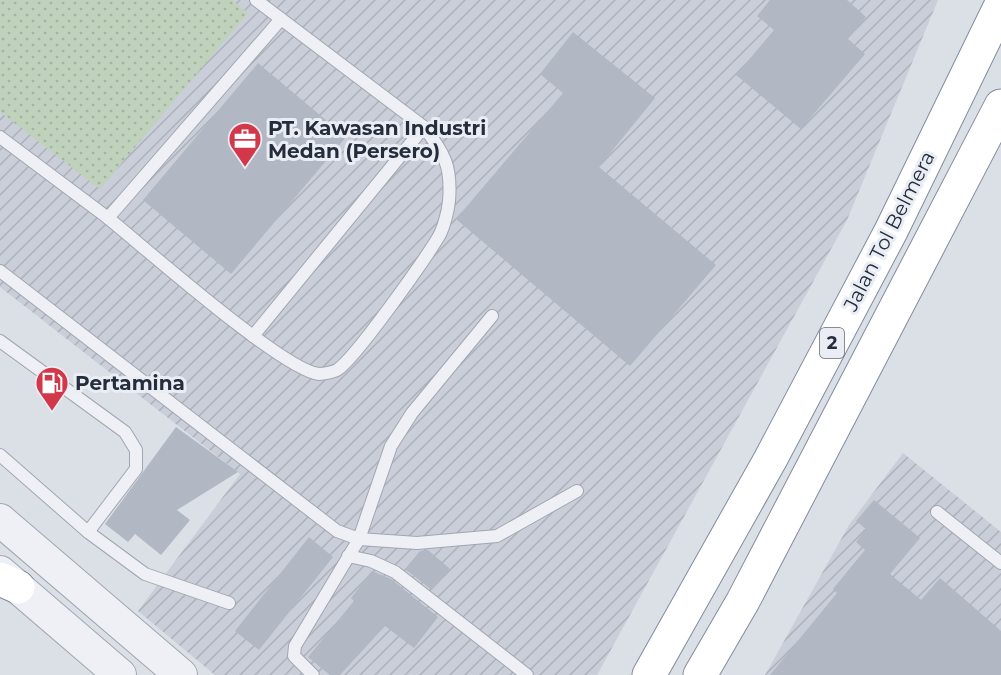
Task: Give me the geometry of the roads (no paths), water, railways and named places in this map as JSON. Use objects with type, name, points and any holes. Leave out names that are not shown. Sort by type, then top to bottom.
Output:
[{"type":"highway","name":"Jalan Tol Belmera","points":[[649,675],[770,460],[891,231],[1001,5]]},
{"type":"highway","name":"2","points":[[700,675],[754,580],[1001,106]]},
{"type":"street","points":[[0,520],[181,675]]},
{"type":"street","points":[[6,579],[120,675]]},
{"type":"lane","points":[[0,137],[108,218],[253,336],[299,368],[320,374],[336,371],[356,352],[439,235],[449,203],[449,169],[444,154],[424,127],[256,0]]},
{"type":"lane","points":[[108,218],[281,19]]},
{"type":"lane","points":[[253,336],[424,127]]},
{"type":"lane","points":[[0,271],[337,531],[359,538],[417,543],[497,536],[577,491]]},
{"type":"lane","points":[[313,675],[294,656],[295,646],[359,538],[391,446],[412,413],[492,316]]},
{"type":"lane","points":[[0,341],[125,432],[136,450],[136,469],[88,532]]},
{"type":"lane","points":[[0,455],[88,532],[145,574],[229,603]]},
{"type":"lane","points":[[937,512],[1001,563]]},
{"type":"lane","points":[[348,556],[371,561],[395,572],[527,675]]},
{"type":"place","name":"PT. Kawasan Industri Medan (Persero)","points":[[245,168]]},
{"type":"place","name":"Pertamina","points":[[52,412]]}]
